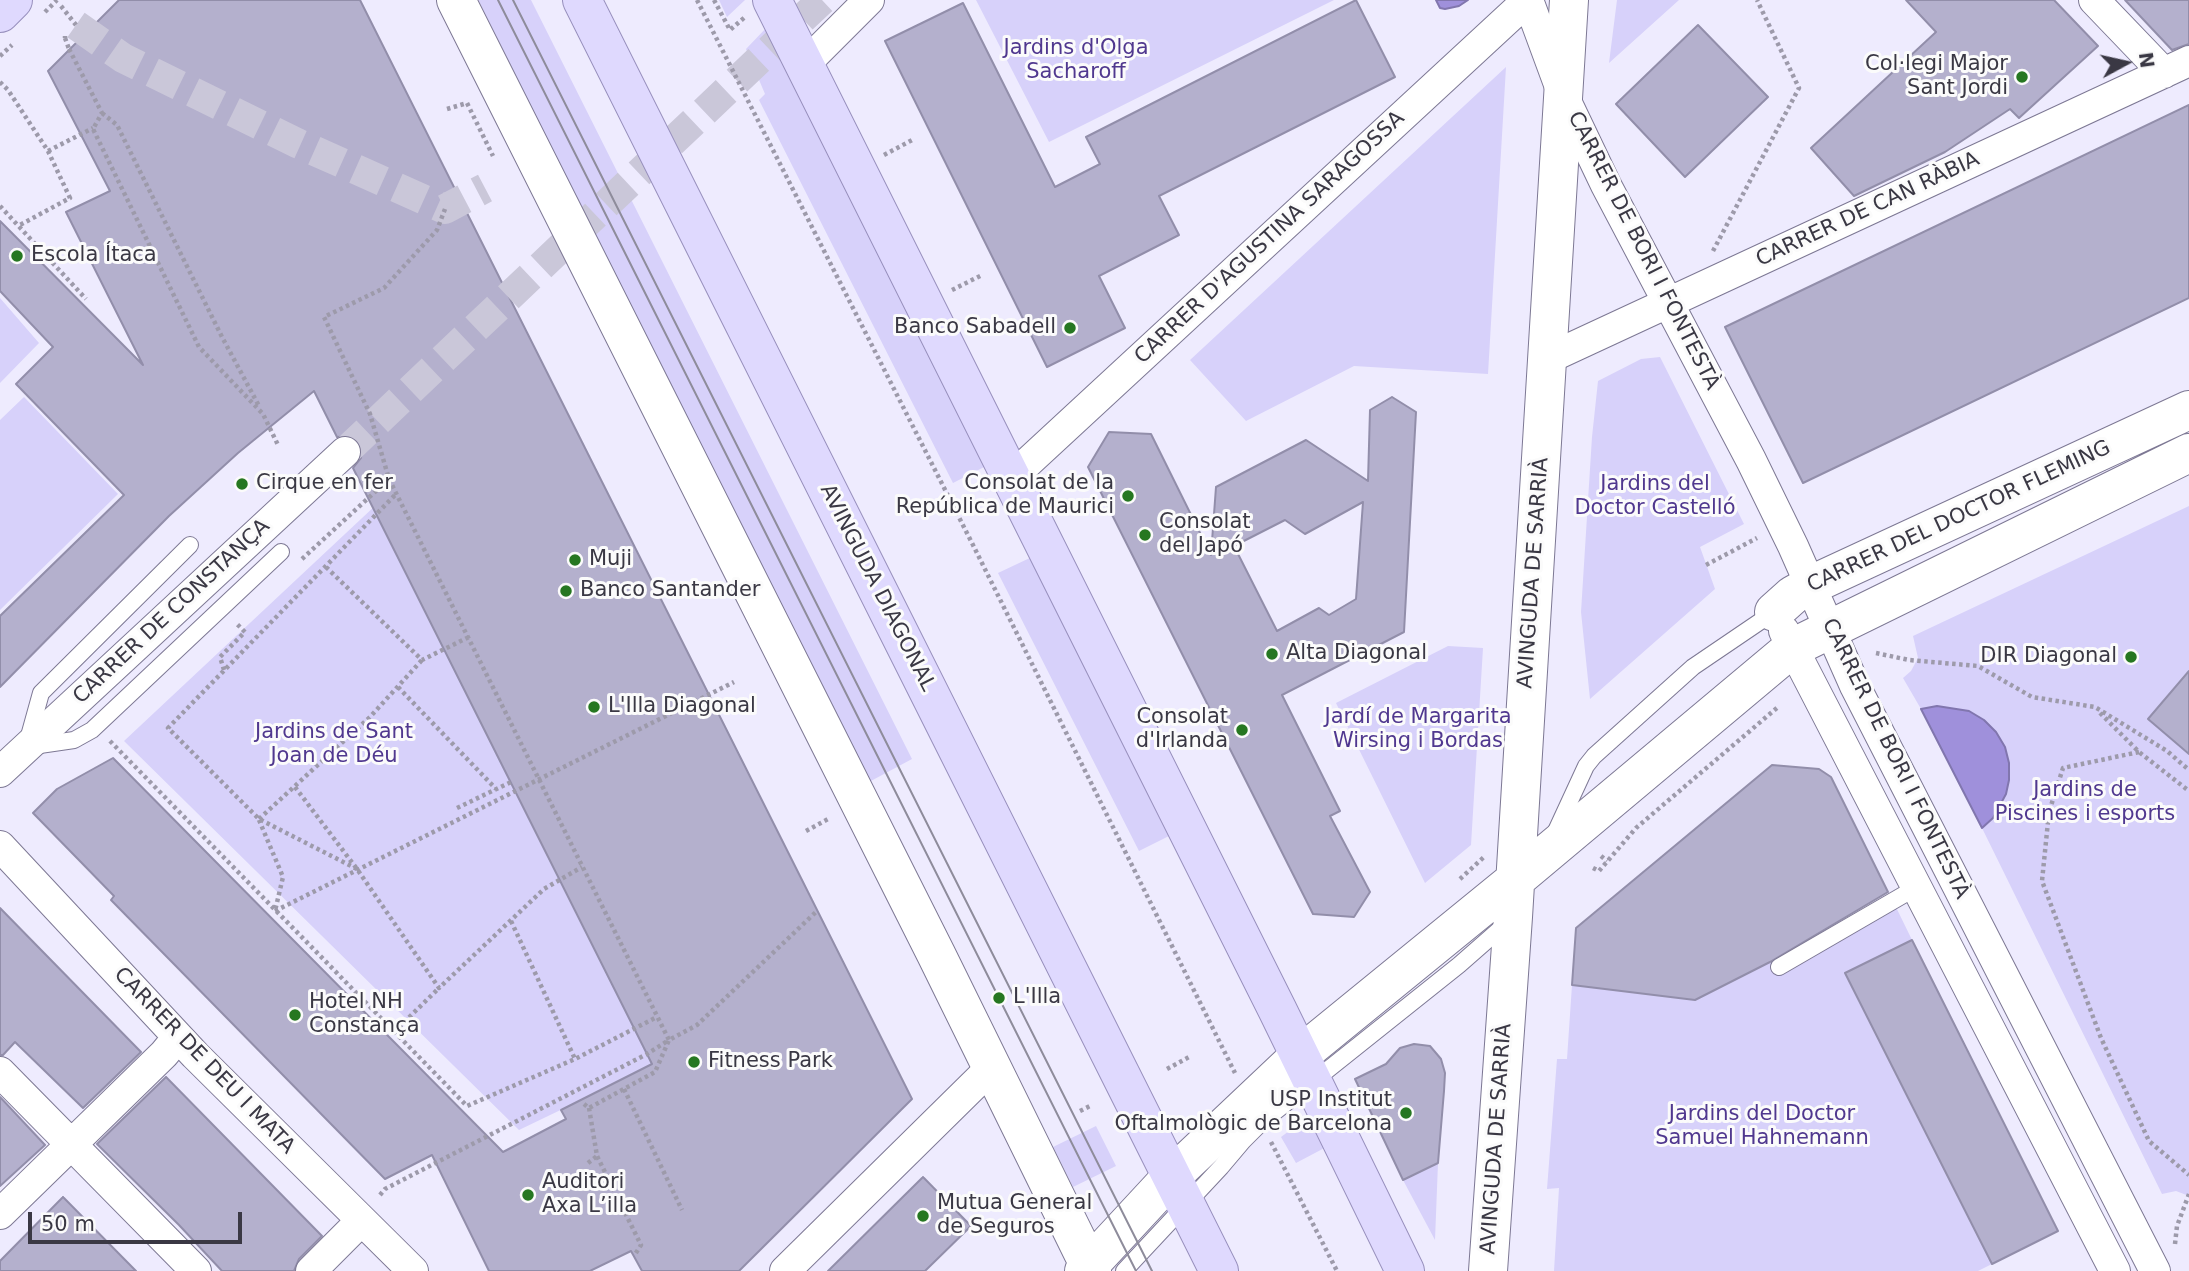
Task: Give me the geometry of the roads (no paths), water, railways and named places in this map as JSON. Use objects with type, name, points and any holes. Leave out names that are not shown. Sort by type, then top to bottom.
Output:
[{"type":"main road","points":[[0,13],[13,0]]},
{"type":"main road","points":[[456,0],[992,1067],[1097,1270],[1306,1070]]},
{"type":"main road","name":"AVINGUDA DIAGONAL","points":[[582,0],[1219,1271]]},
{"type":"main road","points":[[772,0],[814,55],[1012,477],[1405,1271]]},
{"type":"main road","name":"AVINGUDA DE SARRIÀ","points":[[1488,1271],[1514,898],[1569,0]]},
{"type":"main road","name":"CARRER DEL DOCTOR FLEMING","points":[[1774,612],[1793,595],[1811,585],[2189,410]]},
{"type":"main road","name":"CARRER DEL DOCTOR FLEMING","points":[[1306,1070],[1514,898],[1548,852],[1792,648],[2189,453]]},
{"type":"street","points":[[814,55],[869,0]]},
{"type":"street","name":"CARRER DE BORI I FONTESTÀ","points":[[1528,0],[1563,95],[1606,184],[1756,471],[1811,585],[1855,686],[2155,1271]]},
{"type":"street","name":"CARRER D'AGUSTINA SARAGOSSA","points":[[1012,477],[1528,0]]},
{"type":"street","points":[[2094,0],[2177,67]]},
{"type":"street","name":"CARRER DE CAN RÀBIA","points":[[1547,359],[2177,67]]},
{"type":"street","name":"CARRER DE CONSTANÇA","points":[[0,772],[345,452]]},
{"type":"street","name":"CARRER DE BORI I FONTESTÀ","points":[[1774,612],[2115,1271]]},
{"type":"street","name":"CARRER DE DEU I MATA","points":[[0,846],[178,1037],[413,1271]]},
{"type":"street","points":[[0,1214],[164,1054],[178,1037]]},
{"type":"street","points":[[785,1271],[992,1067]]},
{"type":"street","points":[[0,1072],[195,1271]]},
{"type":"street","points":[[311,1271],[360,1221]]},
{"type":"lane","points":[[190,545],[41,693],[26,747],[74,740],[92,730],[281,552]]},
{"type":"lane","name":"CARRER DEL DOCTOR FLEMING","points":[[1548,852],[1570,798],[1594,756],[1693,667],[1774,612]]},
{"type":"lane","points":[[1779,967],[1917,887]]},
{"type":"tunnel","points":[[345,452],[822,0]]},
{"type":"tunnel","points":[[76,25],[123,58],[297,143],[445,209],[485,188]]},
{"type":"tram line","points":[[498,0],[1136,1271]]},
{"type":"tram line","points":[[513,0],[1152,1271]]},
{"type":"place","name":"Col·legi Major Sant Jordi","points":[[2022,77]]},
{"type":"place","name":"Escola Ítaca","points":[[17,256]]},
{"type":"place","name":"Banco Sabadell","points":[[1070,328]]},
{"type":"place","name":"Cirque en fer","points":[[242,484]]},
{"type":"place","name":"Consolat de la República de Maurici","points":[[1128,496]]},
{"type":"place","name":"Consolat del Japó","points":[[1145,535]]},
{"type":"place","name":"Muji","points":[[575,560]]},
{"type":"place","name":"Banco Santander","points":[[566,591]]},
{"type":"place","name":"Alta Diagonal","points":[[1272,654]]},
{"type":"place","name":"DIR Diagonal","points":[[2131,657]]},
{"type":"place","name":"L'Illa Diagonal","points":[[594,707]]},
{"type":"place","name":"Consolat d'Irlanda","points":[[1242,730]]},
{"type":"place","name":"L'Illa","points":[[999,998]]},
{"type":"place","name":"Hotel NH Constança","points":[[295,1015]]},
{"type":"place","name":"Fitness Park","points":[[694,1062]]},
{"type":"place","name":"USP Institut Oftalmològic de Barcelona","points":[[1406,1113]]},
{"type":"place","name":"Auditori Axa L’illa","points":[[528,1195]]},
{"type":"place","name":"Mutua General de Seguros","points":[[923,1216]]},
{"type":"park label","name":"Jardins d'Olga Sacharoff","points":[[1076,61]]},
{"type":"park label","name":"Jardins del Doctor Castelló","points":[[1655,497]]},
{"type":"park label","name":"Jardí de Margarita Wirsing i Bordas","points":[[1418,730]]},
{"type":"park label","name":"Jardins de Sant Joan de Déu","points":[[334,745]]},
{"type":"park label","name":"Jardins de Piscines i esports","points":[[2085,803]]},
{"type":"park label","name":"Jardins del Doctor Samuel Hahnemann","points":[[1762,1127]]}]
